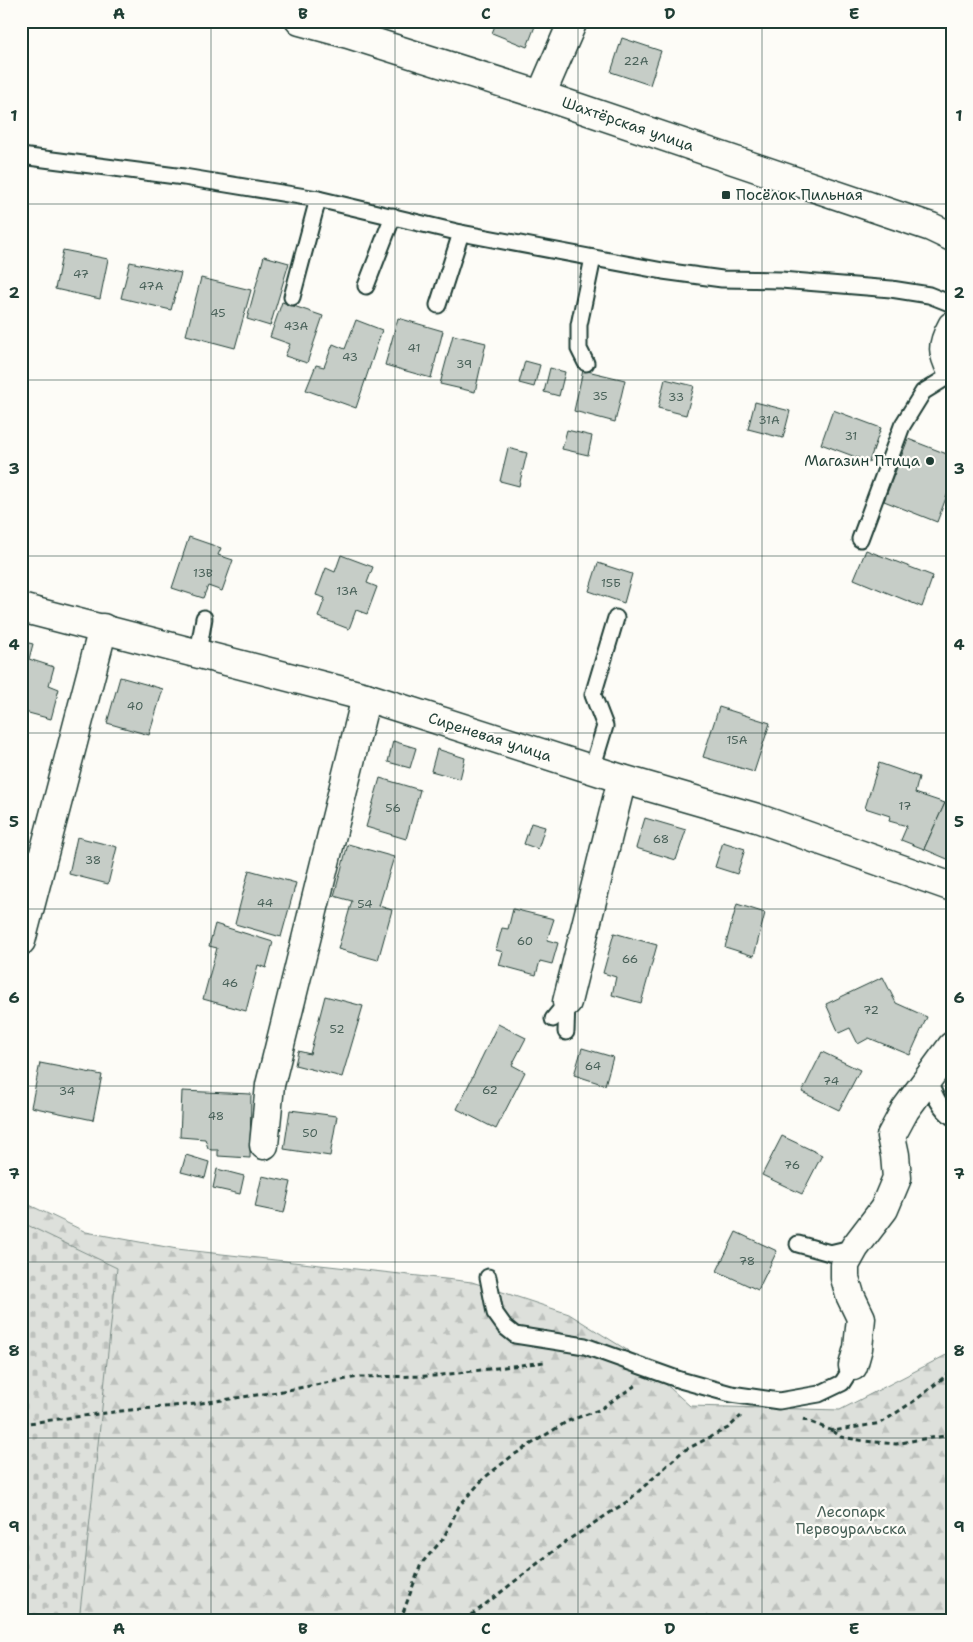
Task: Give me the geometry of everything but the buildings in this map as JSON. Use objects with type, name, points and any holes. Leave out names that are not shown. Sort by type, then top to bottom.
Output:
[{"type":"street","name":"Шахтёрская улица","points":[[300,21],[541,94],[931,227],[952,237]]},
{"type":"street","points":[[541,94],[573,21]]},
{"type":"street","points":[[952,326],[946,336],[943,354],[952,373]]},
{"type":"street","name":"Сиреневая улица","points":[[21,608],[366,697],[622,779],[757,818],[952,887]]},
{"type":"street","points":[[21,941],[103,628]]},
{"type":"street","points":[[264,1145],[270,1085],[366,697]]},
{"type":"street","points":[[560,1010],[622,779]]},
{"type":"street","points":[[853,1366],[858,1348],[862,1318],[850,1295],[845,1278],[845,1265],[855,1247],[884,1209],[897,1178],[891,1136],[905,1110],[952,1046]]},
{"type":"lane","points":[[21,156],[184,177],[318,199],[462,233],[663,271],[722,279],[782,280],[891,289],[929,295],[952,304]]},
{"type":"lane","points":[[292,297],[318,199]]},
{"type":"lane","points":[[366,286],[393,216]]},
{"type":"lane","points":[[438,305],[462,233]]},
{"type":"lane","points":[[586,363],[579,348],[579,324],[593,258]]},
{"type":"lane","points":[[860,539],[902,426],[923,392],[952,373]]},
{"type":"lane","points":[[198,653],[204,618]]},
{"type":"lane","points":[[592,769],[605,726],[593,696],[616,618]]},
{"type":"lane","points":[[560,1010],[566,1032]]},
{"type":"lane","points":[[928,1079],[937,1100],[945,1112],[952,1117]]},
{"type":"lane","points":[[798,1244],[830,1253],[855,1247]]},
{"type":"lane","points":[[488,1277],[495,1313],[505,1327],[516,1335],[585,1346],[656,1372],[731,1394],[779,1401],[819,1394],[842,1383],[853,1366]]},
{"type":"path","points":[[21,1424],[214,1401],[358,1377],[434,1376],[546,1362]]},
{"type":"path","points":[[833,1431],[881,1423],[918,1399],[952,1371]]},
{"type":"path","points":[[400,1621],[422,1564],[443,1539],[459,1506],[484,1478],[512,1456],[568,1420],[599,1410],[656,1372]]},
{"type":"path","points":[[464,1621],[565,1542],[628,1500],[683,1451],[728,1428],[759,1398]]},
{"type":"path","points":[[799,1417],[833,1431],[841,1437],[871,1442],[896,1444],[952,1435]]},
{"type":"green space","name":"Лесопарк Первоуральска","points":[[21,1201],[86,1232],[177,1249],[472,1282],[569,1314],[630,1352],[690,1406],[840,1410],[952,1352],[952,1621],[21,1621]]},
{"type":"green space","points":[[21,1222],[117,1268],[79,1621],[21,1621]]},
{"type":"place","name":"Посёлок Пильная","points":[[726,195]]},
{"type":"place","name":"Магазин Птица","points":[[930,461]]}]
